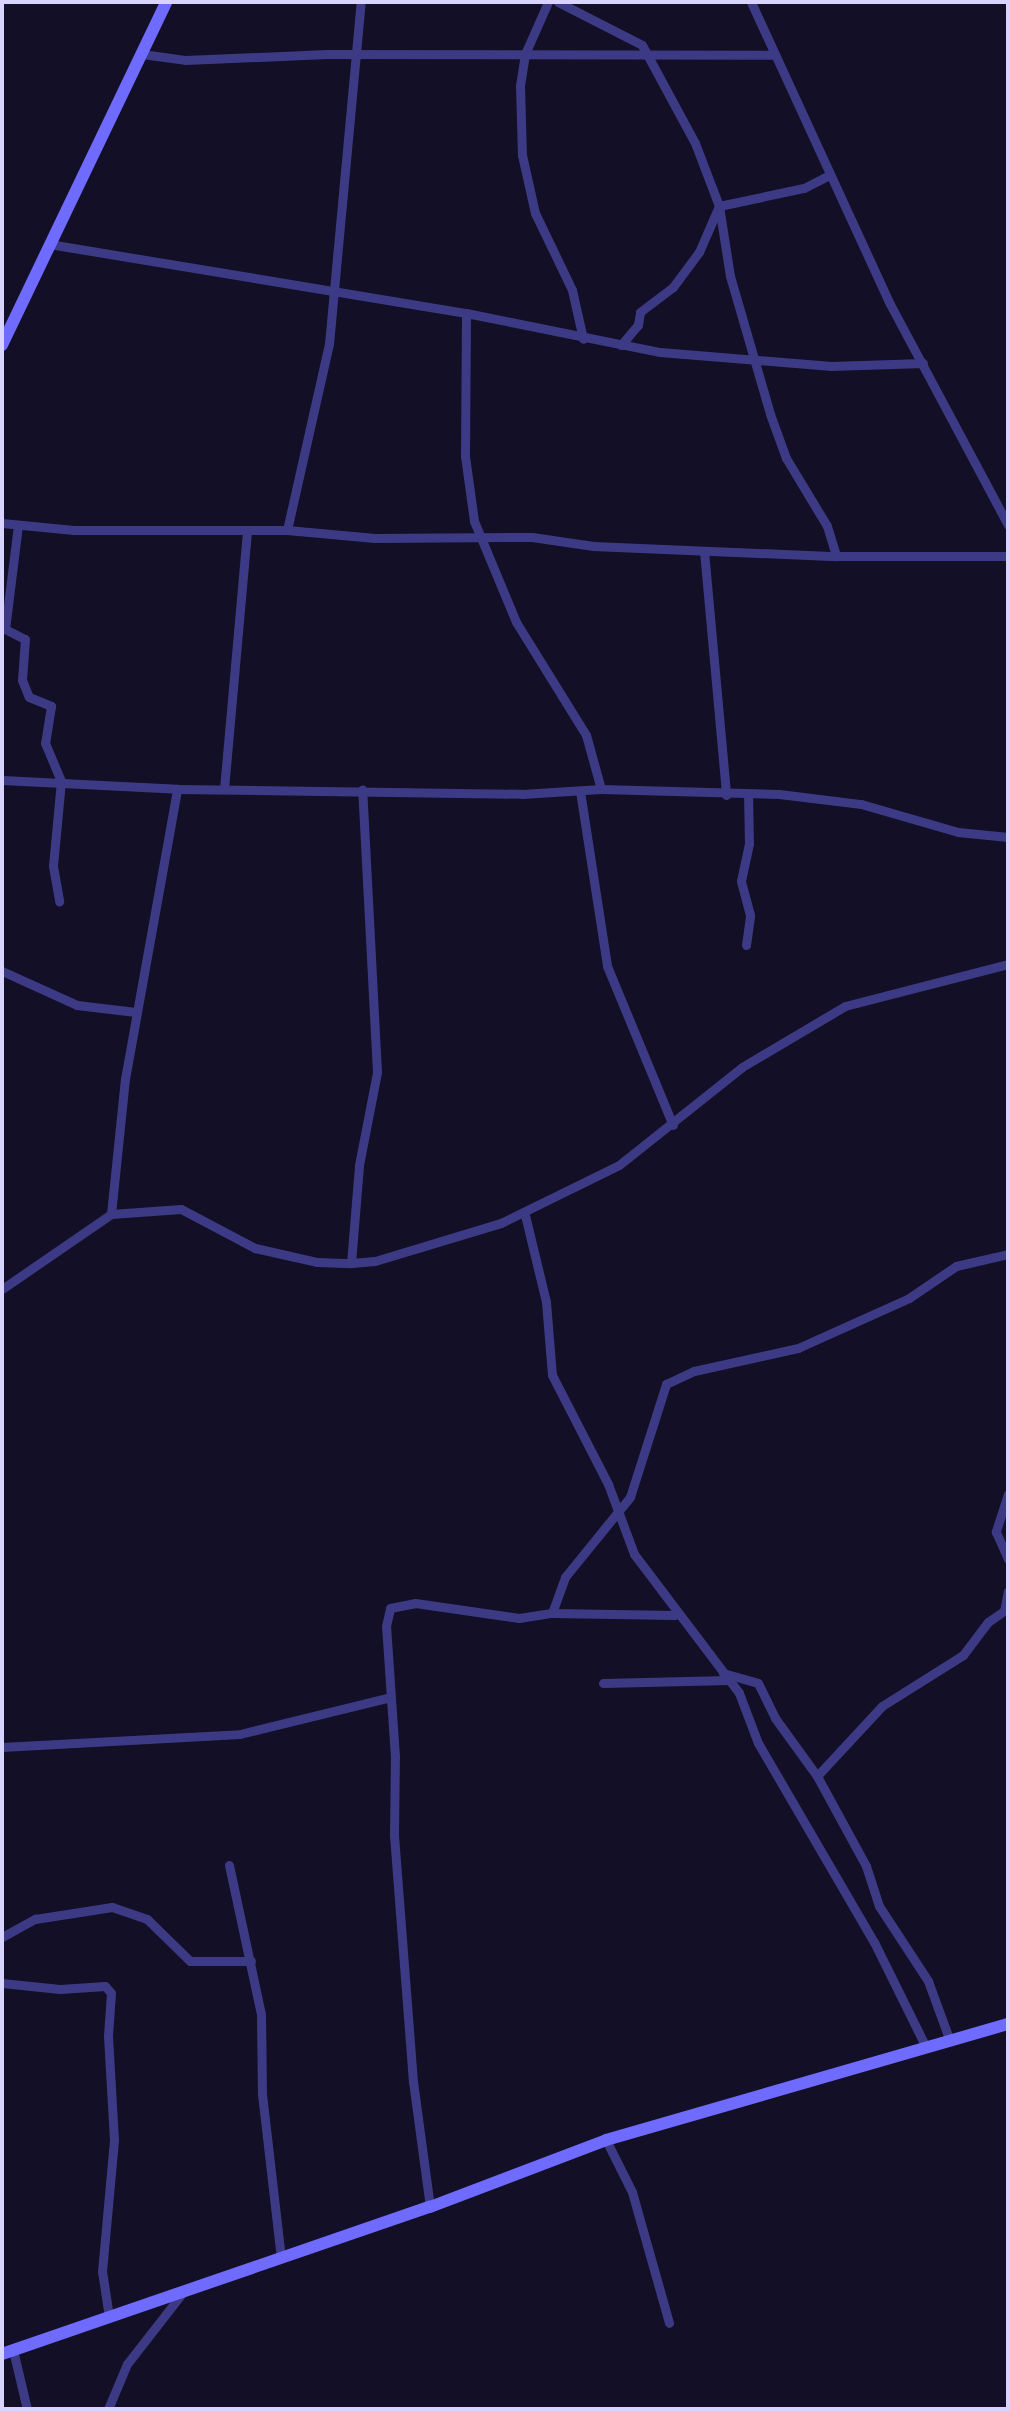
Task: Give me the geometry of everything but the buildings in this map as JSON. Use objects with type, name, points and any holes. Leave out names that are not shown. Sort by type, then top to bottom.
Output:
[{"type":"main road","points":[[2,345],[166,2]]},
{"type":"main road","points":[[7,2352],[430,2207],[606,2140],[1008,2024]]},
{"type":"street","points":[[287,530],[329,344],[361,2]]},
{"type":"street","points":[[548,2],[525,54],[519,99],[524,172],[535,213],[578,307],[583,339]]},
{"type":"street","points":[[558,2],[626,35],[648,53],[710,174],[719,206],[730,276],[786,458],[827,526],[836,556]]},
{"type":"street","points":[[751,2],[829,175],[1008,525]]},
{"type":"street","points":[[142,54],[185,60],[525,54],[775,55]]},
{"type":"street","points":[[719,206],[804,188],[829,175]]},
{"type":"street","points":[[621,345],[638,325],[640,312],[673,287],[699,252],[719,206]]},
{"type":"street","points":[[49,244],[466,313],[621,345],[754,360],[923,363]]},
{"type":"street","points":[[466,313],[465,456],[479,537],[516,622],[586,735],[601,789]]},
{"type":"street","points":[[2,523],[74,530],[287,530],[375,538],[479,537],[836,556],[1008,556]]},
{"type":"street","points":[[18,525],[5,629],[25,639],[22,680],[29,697],[51,706],[45,743],[61,781],[53,866],[59,901]]},
{"type":"street","points":[[224,789],[247,530]]},
{"type":"street","points":[[704,551],[726,795]]},
{"type":"street","points":[[2,780],[177,789],[601,789],[748,794],[835,799],[958,832],[1008,837]]},
{"type":"street","points":[[111,1214],[136,1012],[177,789]]},
{"type":"street","points":[[351,1263],[359,1165],[377,1072],[362,789]]},
{"type":"street","points":[[580,791],[607,966],[673,1125]]},
{"type":"street","points":[[746,945],[750,915],[741,881],[749,844],[748,794]]},
{"type":"street","points":[[2,1289],[73,1235],[111,1214],[181,1209],[255,1248],[317,1262],[351,1263],[375,1261],[525,1215],[619,1165],[742,1067],[845,1006],[1008,964]]},
{"type":"street","points":[[2,971],[77,1005],[136,1012]]},
{"type":"street","points":[[525,1215],[546,1302],[552,1375],[634,1554],[675,1615],[726,1677],[926,2047]]},
{"type":"street","points":[[552,1613],[565,1577],[618,1514],[636,1480],[666,1384],[694,1371],[798,1348],[909,1298],[956,1266],[1008,1254]]},
{"type":"street","points":[[1008,1494],[996,1532],[1008,1559]]},
{"type":"street","points":[[817,1776],[882,1706],[963,1655],[988,1622],[1004,1611],[1008,1591]]},
{"type":"street","points":[[430,2207],[413,2082],[394,1834],[386,1626],[390,1608],[401,1602],[497,1617],[552,1613],[675,1615]]},
{"type":"street","points":[[603,1683],[726,1677],[758,1683],[775,1718],[817,1776],[866,1866],[879,1906],[928,1981],[950,2041]]},
{"type":"street","points":[[2,1747],[240,1734],[391,1697]]},
{"type":"street","points":[[229,1865],[261,2014],[262,2094],[281,2258]]},
{"type":"street","points":[[2,1937],[35,1919],[112,1907],[147,1919],[190,1961],[251,1961]]},
{"type":"street","points":[[2,1983],[60,1989],[105,1986],[111,1993],[108,2036],[114,2140],[102,2271],[109,2317]]},
{"type":"street","points":[[606,2140],[632,2192],[669,2323]]},
{"type":"street","points":[[108,2409],[127,2364],[185,2289]]},
{"type":"street","points":[[7,2352],[27,2409]]}]
